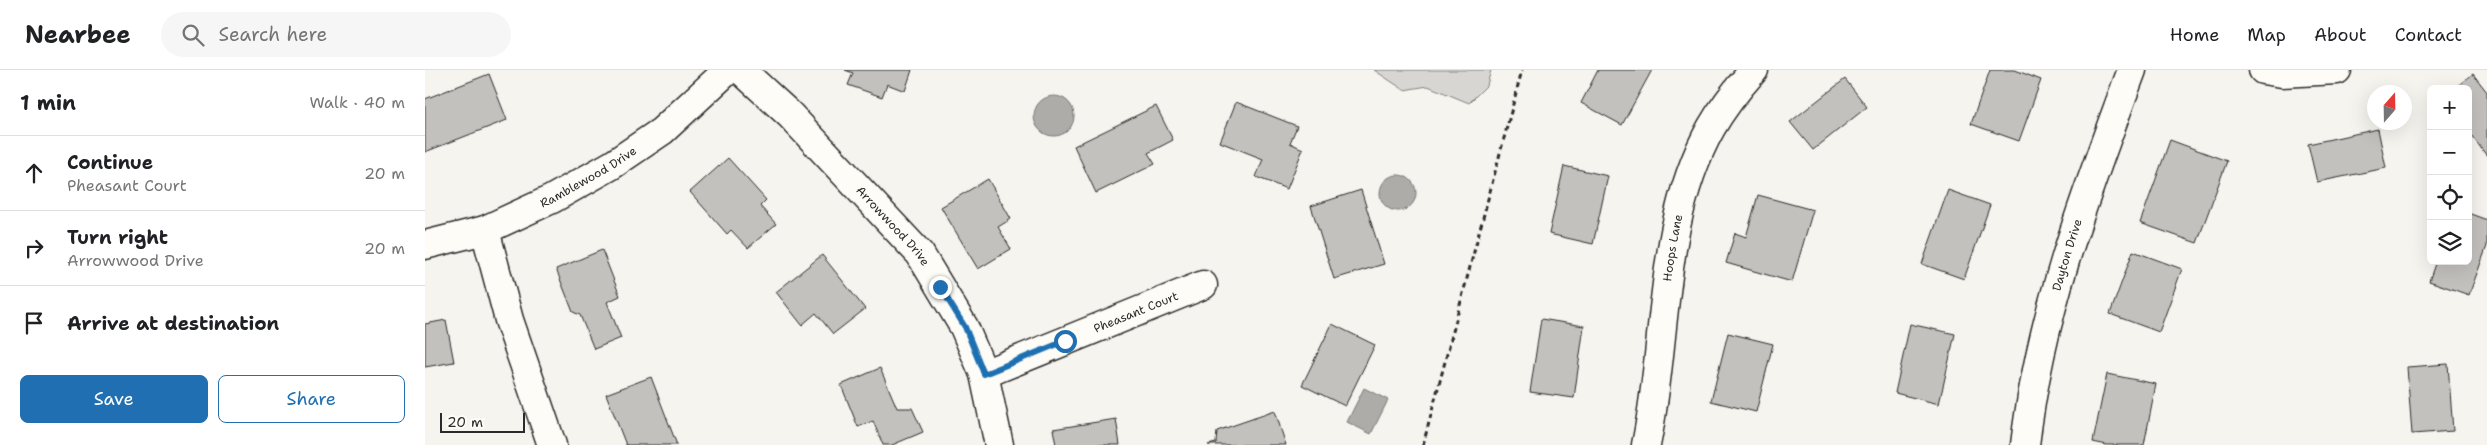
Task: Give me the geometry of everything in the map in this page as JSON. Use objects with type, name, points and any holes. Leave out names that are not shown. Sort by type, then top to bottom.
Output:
[{"type":"street","name":"Ramblewood Drive","points":[[425,245],[485,230],[552,199],[612,165],[662,131],[731,70]]},
{"type":"street","name":"Arrowwood Drive","points":[[731,70],[823,149],[920,254],[965,327],[984,374],[999,445]]},
{"type":"street","name":"Hoops Lane","points":[[1646,445],[1653,411],[1670,263],[1679,213],[1690,175],[1711,128],[1737,89],[1754,70]]},
{"type":"street","name":"Dayton Drive","points":[[2025,445],[2035,378],[2061,271],[2077,219],[2131,70]]},
{"type":"street","points":[[2263,70],[2282,73],[2337,70]]},
{"type":"street","points":[[485,230],[509,320],[552,445]]},
{"type":"street","name":"Pheasant Court","points":[[984,374],[1203,284]]},
{"type":"path","points":[[1423,445],[1522,70]]},
{"type":"shaded area","points":[[1374,70],[1491,70],[1487,85],[1469,103],[1428,86],[1404,90]]},
{"type":"shaded area","points":[[1058,96],[1065,99],[1071,105],[1074,116],[1073,124],[1065,133],[1058,136],[1050,136],[1043,133],[1035,124],[1034,112],[1037,105],[1046,97]]},
{"type":"shaded area","points":[[1398,175],[1411,180],[1416,193],[1411,206],[1398,211],[1385,206],[1380,193],[1385,180]]},
{"type":"shaded area","points":[[1364,388],[1388,400],[1371,434],[1347,422]]},
{"type":"building","points":[[845,70],[912,70],[905,91],[887,84],[882,97],[848,85],[853,73]]},
{"type":"building","points":[[1598,70],[1652,70],[1622,125],[1581,103]]},
{"type":"building","points":[[1990,70],[2015,70],[2041,80],[2019,141],[1971,124]]},
{"type":"building","points":[[489,74],[507,120],[425,152],[425,99]]},
{"type":"building","points":[[2473,74],[2487,92],[2487,156],[2472,136],[2472,85],[2458,85]]},
{"type":"building","points":[[1845,79],[1867,107],[1813,150],[1790,122]]},
{"type":"building","points":[[1236,102],[1297,126],[1290,143],[1303,149],[1287,189],[1256,177],[1263,159],[1220,142]]},
{"type":"building","points":[[1156,106],[1173,140],[1148,153],[1155,164],[1096,193],[1074,146]]},
{"type":"building","points":[[2378,130],[2386,168],[2317,182],[2308,144]]},
{"type":"building","points":[[2170,140],[2227,161],[2197,243],[2140,223]]},
{"type":"building","points":[[728,158],[766,200],[760,206],[776,224],[748,248],[731,230],[727,234],[690,192]]},
{"type":"building","points":[[1564,166],[1608,176],[1593,244],[1549,234]]},
{"type":"building","points":[[988,179],[1011,219],[998,227],[1011,249],[978,269],[941,207]]},
{"type":"building","points":[[1361,190],[1384,264],[1334,279],[1311,206]]},
{"type":"building","points":[[1948,190],[1990,205],[1964,279],[1922,264]]},
{"type":"building","points":[[1758,195],[1813,210],[1792,282],[1726,263],[1735,233],[1746,237]]},
{"type":"building","points":[[2472,214],[2487,220],[2487,246],[2469,295],[2429,281],[2435,265],[2472,265]]},
{"type":"building","points":[[602,250],[620,296],[607,302],[621,338],[594,349],[580,315],[573,312],[556,269]]},
{"type":"building","points":[[2133,251],[2182,269],[2159,332],[2110,314]]},
{"type":"building","points":[[822,255],[865,309],[833,334],[816,313],[802,325],[776,292]]},
{"type":"building","points":[[1541,319],[1584,326],[1574,398],[1530,392]]},
{"type":"building","points":[[446,320],[454,362],[425,367],[425,324]]},
{"type":"building","points":[[1332,324],[1375,345],[1345,406],[1302,385]]},
{"type":"building","points":[[1910,324],[1955,334],[1939,404],[1895,393]]},
{"type":"building","points":[[1728,333],[1773,344],[1756,412],[1711,401]]},
{"type":"building","points":[[2448,364],[2453,431],[2412,434],[2407,367]]},
{"type":"building","points":[[880,368],[897,408],[912,408],[923,432],[892,445],[883,445],[873,421],[858,427],[841,385]]},
{"type":"building","points":[[2107,374],[2156,384],[2144,445],[2107,445],[2093,442]]},
{"type":"building","points":[[651,377],[677,445],[626,445],[606,394]]},
{"type":"building","points":[[1275,411],[1286,445],[1208,445],[1216,443],[1217,431]]},
{"type":"building","points":[[1116,419],[1120,445],[1056,445],[1053,429]]},
{"type":"route","points":[[940,287],[965,327],[984,374],[1065,341]]}]
